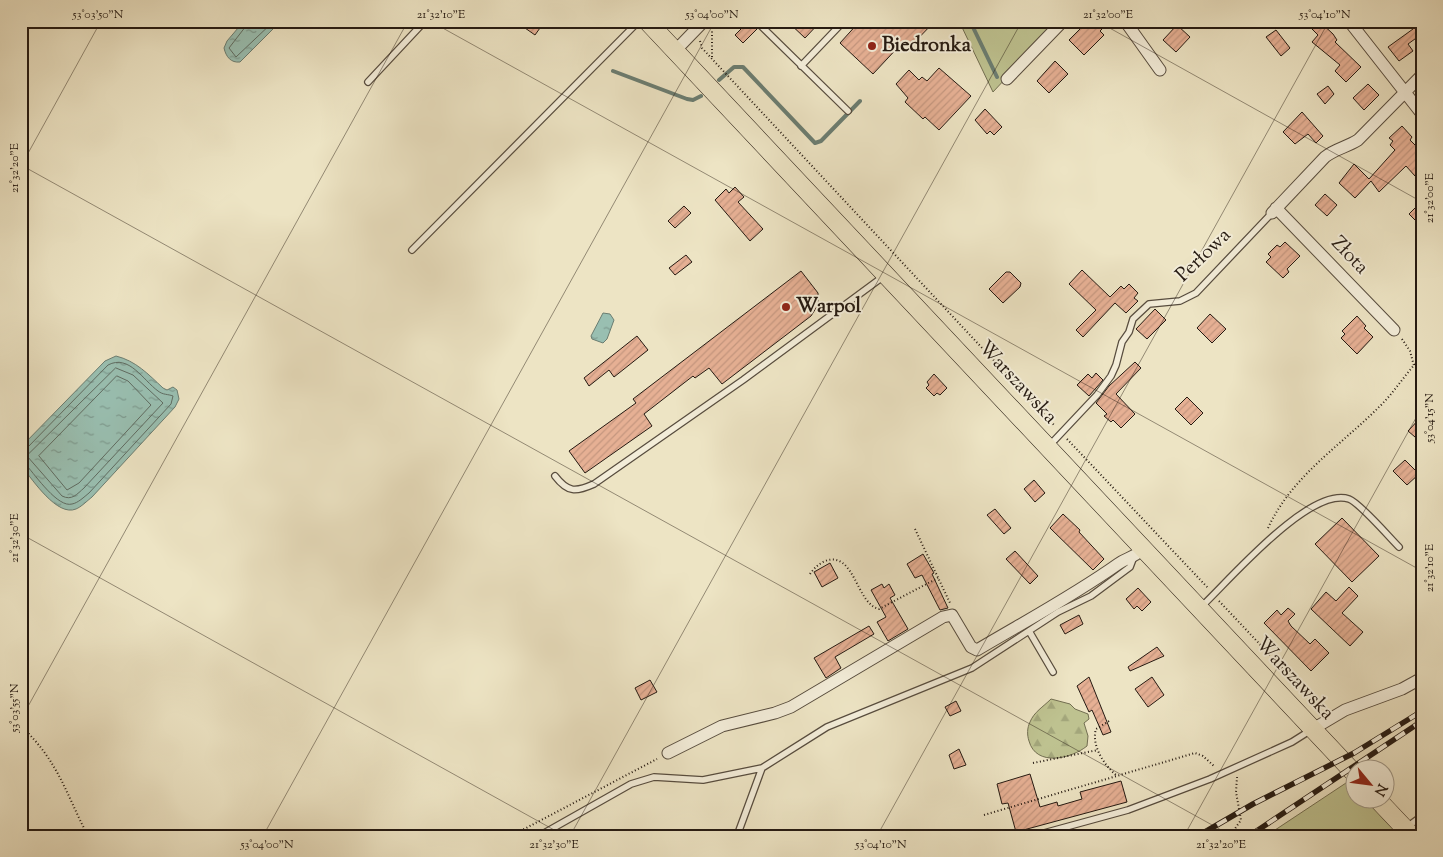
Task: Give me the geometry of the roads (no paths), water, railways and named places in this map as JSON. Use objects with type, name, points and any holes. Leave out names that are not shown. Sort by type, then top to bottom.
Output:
[{"type":"main road","name":"Warszawska","points":[[647,21],[1048,448],[1138,554],[1199,609],[1346,765]]},
{"type":"main road","points":[[1388,810],[1409,832]]},
{"type":"street","points":[[1007,79],[1063,21]]},
{"type":"street","points":[[1124,21],[1160,70]]},
{"type":"street","points":[[1349,21],[1422,114]]},
{"type":"street","points":[[675,51],[709,26]]},
{"type":"street","name":"Perłowa","points":[[1274,210],[1325,157],[1333,151],[1349,147],[1358,140],[1422,75]]},
{"type":"street","name":"Złota","points":[[1274,210],[1394,330]]},
{"type":"street","points":[[668,754],[722,726],[775,713],[791,707],[935,621],[952,615],[970,647],[977,650],[1081,590],[1123,560],[1138,554]]},
{"type":"street","points":[[1312,729],[1344,710],[1386,695],[1422,678]]},
{"type":"lane","points":[[368,82],[425,21]]},
{"type":"lane","points":[[412,250],[639,21]]},
{"type":"lane","points":[[756,21],[848,110]]},
{"type":"lane","points":[[801,66],[844,21]]},
{"type":"lane","name":"Perłowa","points":[[1048,448],[1097,395],[1111,376],[1122,342],[1129,332],[1130,323],[1139,312],[1149,304],[1180,301],[1196,293],[1274,210]]},
{"type":"lane","points":[[555,476],[568,488],[579,491],[594,484],[743,380],[876,283],[885,274]]},
{"type":"lane","points":[[1199,609],[1295,517],[1326,501],[1344,498],[1355,502],[1399,548]]},
{"type":"lane","points":[[539,836],[631,784],[654,777],[703,780],[762,768],[828,727],[972,668],[1058,612],[1091,596],[1130,567],[1138,554]]},
{"type":"lane","points":[[1029,631],[1053,672]]},
{"type":"lane","points":[[1033,836],[1128,810],[1224,773],[1292,742],[1312,729]]},
{"type":"lane","points":[[736,836],[762,768]]},
{"type":"lane","points":[[1409,832],[1422,816]]},
{"type":"water","points":[[244,21],[281,21],[240,62],[234,62],[228,57],[224,48],[227,41]]},
{"type":"water","points":[[603,313],[610,314],[614,320],[607,339],[603,343],[592,339],[591,336]]},
{"type":"water","points":[[116,356],[136,365],[163,388],[167,390],[173,387],[177,390],[179,399],[175,407],[92,497],[76,509],[61,508],[46,496],[22,467],[21,447],[105,361]]},
{"type":"waterway","points":[[970,21],[997,77]]},
{"type":"waterway","points":[[719,80],[734,67],[743,67],[815,143],[821,141],[860,101]]},
{"type":"waterway","points":[[613,71],[687,99],[693,100],[701,96]]},
{"type":"railway","points":[[1198,836],[1253,804],[1354,753],[1422,711]]},
{"type":"railway","points":[[1249,836],[1422,721]]},
{"type":"place","name":"Biedronka","points":[[872,46]]},
{"type":"place","name":"Warpol","points":[[786,307]]}]
